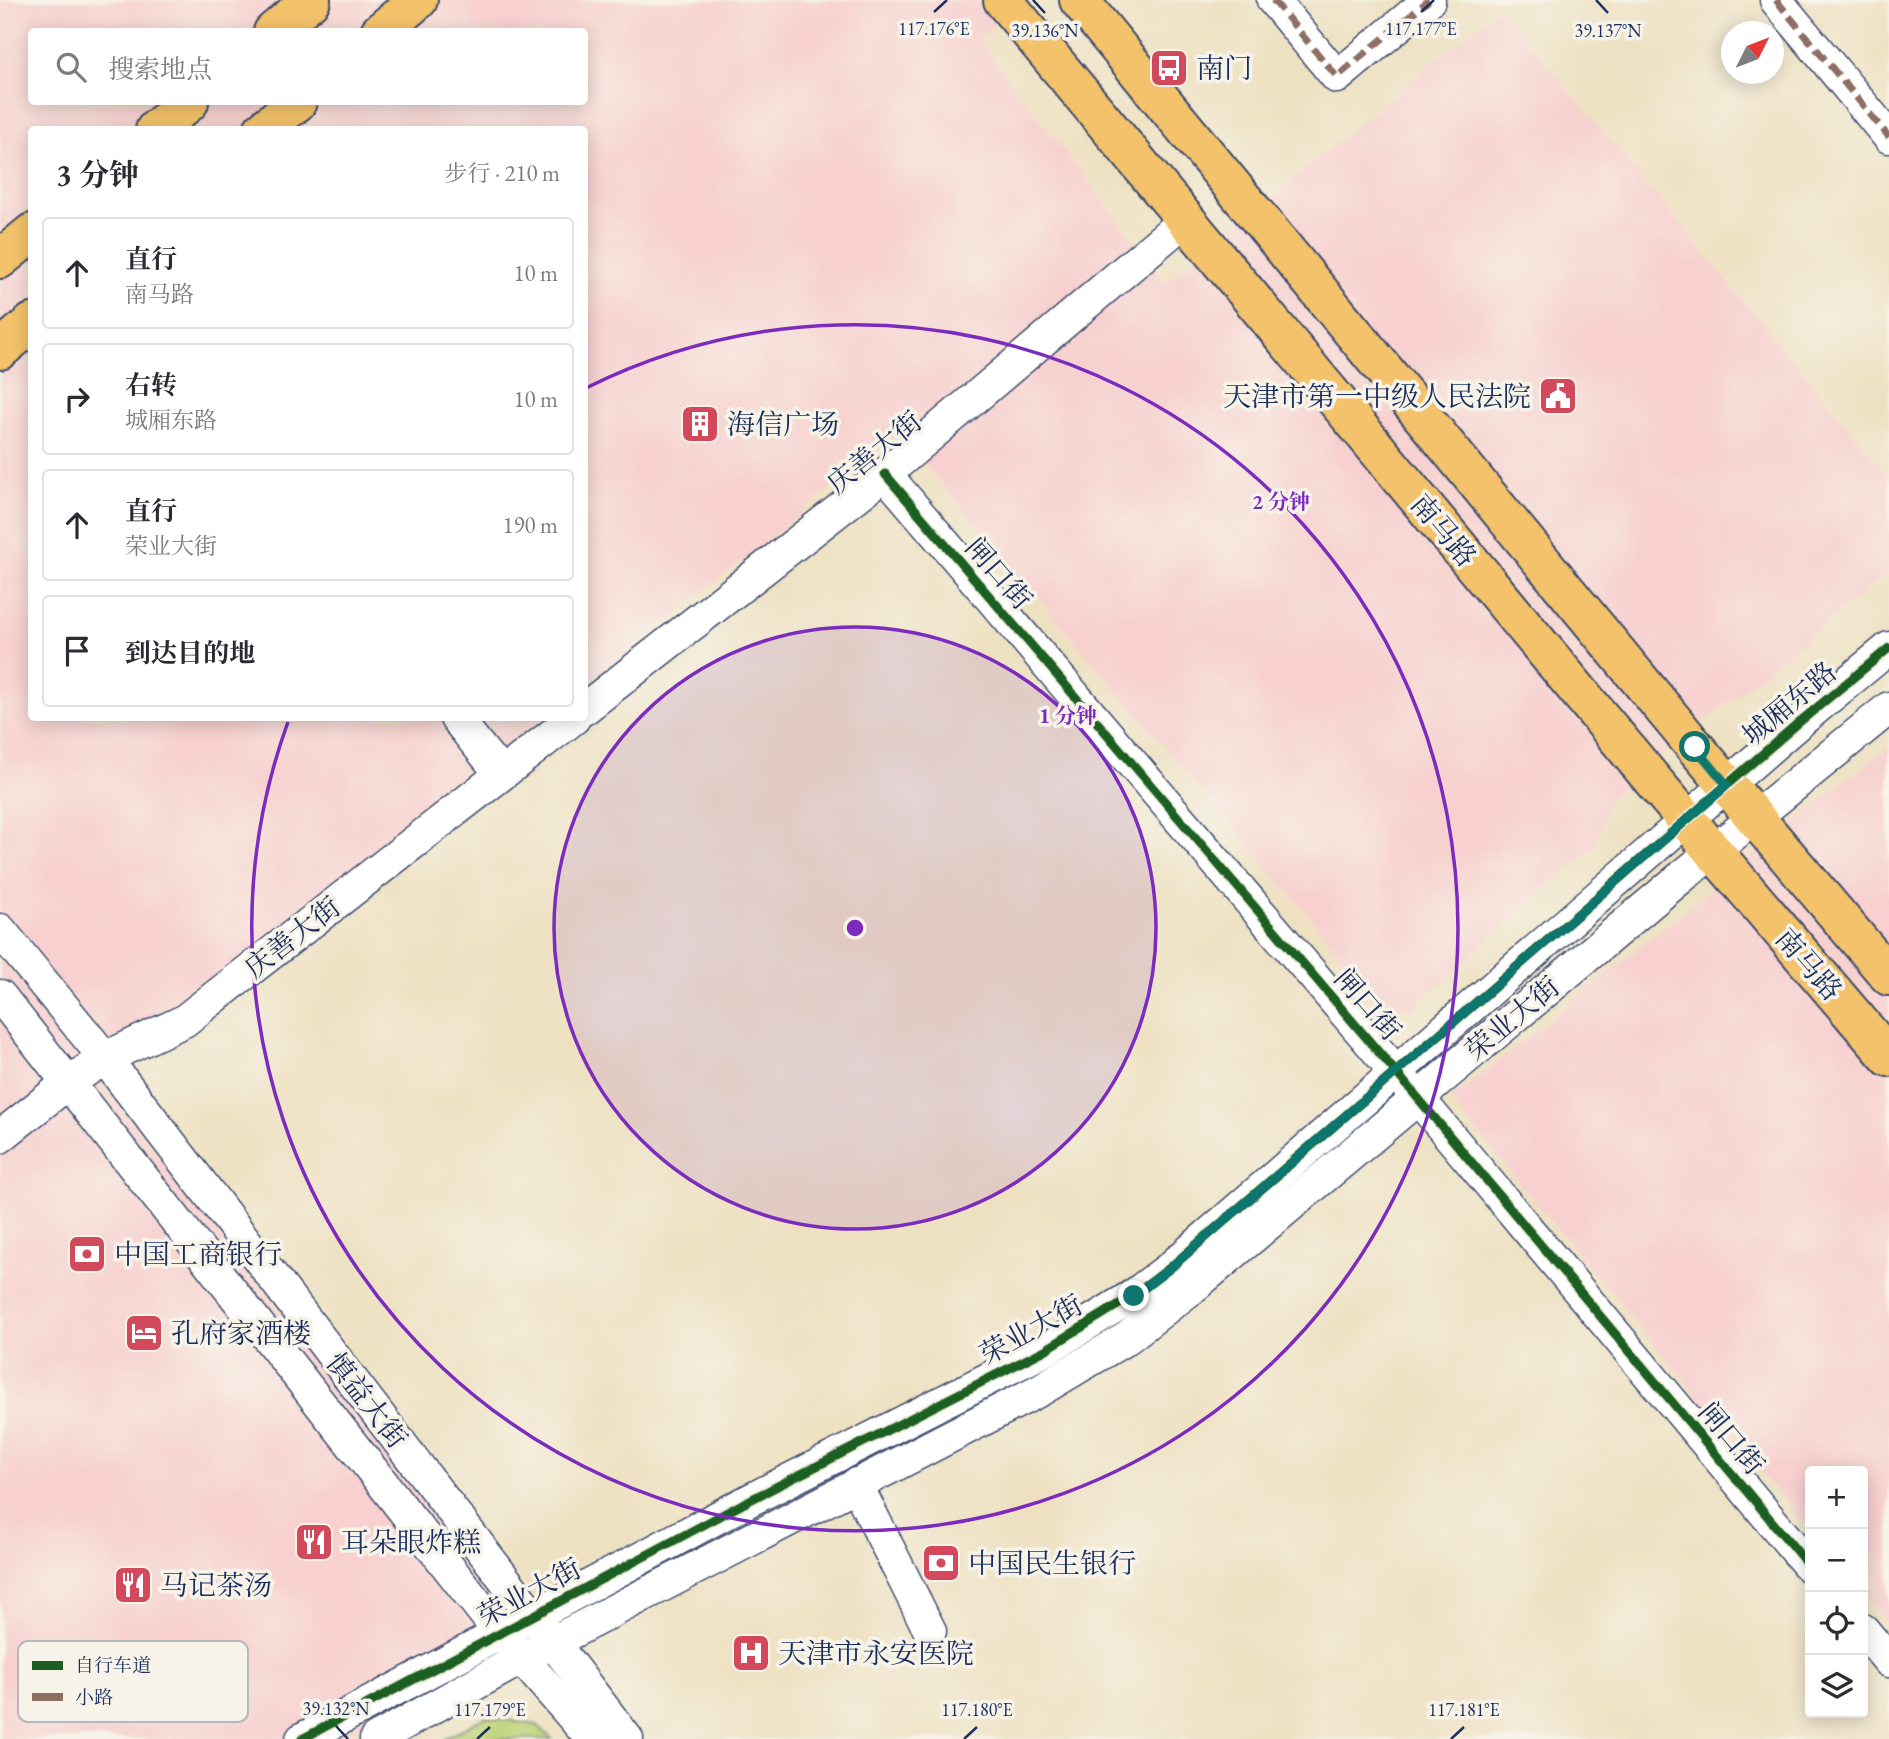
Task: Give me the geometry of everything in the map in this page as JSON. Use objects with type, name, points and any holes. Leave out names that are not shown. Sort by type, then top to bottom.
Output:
[{"type":"main road","points":[[278,28],[311,0]]},
{"type":"main road","points":[[385,28],[418,0]]},
{"type":"main road","name":"南马路","points":[[1003,0],[1687,820],[1889,1057]]},
{"type":"main road","name":"南马路","points":[[1079,0],[1727,785],[1889,975]]},
{"type":"main road","points":[[160,126],[185,105]]},
{"type":"main road","points":[[268,126],[293,105]]},
{"type":"main road","points":[[0,259],[28,236]]},
{"type":"main road","points":[[0,350],[28,326]]},
{"type":"street","points":[[1273,0],[1337,77],[1429,0]]},
{"type":"street","points":[[1782,2],[1889,137]]},
{"type":"street","name":"庆善大街","points":[[588,706],[885,474],[1185,220]]},
{"type":"street","name":"闸口街","points":[[885,474],[1417,1097],[1805,1561]]},
{"type":"street","name":"城厢东路","points":[[1687,820],[1889,648]]},
{"type":"street","points":[[1714,852],[1889,708]]},
{"type":"street","points":[[458,721],[501,774]]},
{"type":"street","name":"庆善大街","points":[[0,1138],[69,1082],[105,1058],[184,1021],[569,721]]},
{"type":"street","name":"荣业大街","points":[[302,1739],[750,1500],[1045,1350],[1134,1296],[1180,1260],[1687,820]]},
{"type":"street","name":"荣业大街","points":[[376,1739],[522,1658],[1040,1390],[1127,1338],[1192,1287],[1714,852]]},
{"type":"street","name":"慎益大街","points":[[0,930],[105,1058],[628,1739]]},
{"type":"street","name":"慎益大街","points":[[0,996],[500,1633],[592,1739]]},
{"type":"street","points":[[856,1484],[930,1631]]},
{"type":"street","points":[[1868,1636],[1889,1661]]},
{"type":"shaded area","points":[[0,0],[1024,0],[978,39],[1166,283],[1500,8],[1889,476],[1889,572],[1608,799],[1596,844],[1412,1008],[1388,1009],[899,434],[588,685],[588,126],[28,126],[28,721],[543,721],[99,1079],[534,1638],[336,1739],[0,1739]]},
{"type":"shaded area","points":[[1889,746],[1889,1625],[1868,1599],[1868,1466],[1805,1466],[1805,1525],[1450,1100]]},
{"type":"green space","points":[[485,1717],[537,1725],[552,1739],[444,1739]]},
{"type":"marked path","points":[[1273,0],[1337,77],[1429,0]]},
{"type":"marked path","points":[[1776,0],[1889,137]]},
{"type":"cycle path","points":[[885,474],[1417,1097],[1805,1561]]},
{"type":"cycle path","points":[[302,1739],[750,1500],[1045,1350],[1134,1295],[1170,1268],[1797,724],[1889,648]]},
{"type":"place","name":"南门","points":[[1169,68]]},
{"type":"place","name":"天津市第一中级人民法院","points":[[1558,396]]},
{"type":"place","name":"海信广场","points":[[700,424]]},
{"type":"place","name":"中国工商银行","points":[[87,1254]]},
{"type":"place","name":"孔府家酒楼","points":[[144,1333]]},
{"type":"place","name":"耳朵眼炸糕","points":[[314,1542]]},
{"type":"place","name":"中国民生银行","points":[[941,1563]]},
{"type":"place","name":"马记茶汤","points":[[133,1585]]},
{"type":"place","name":"天津市永安医院","points":[[751,1653]]},
{"type":"route","points":[[1134,1296],[1170,1268],[1727,785],[1695,747]]}]
